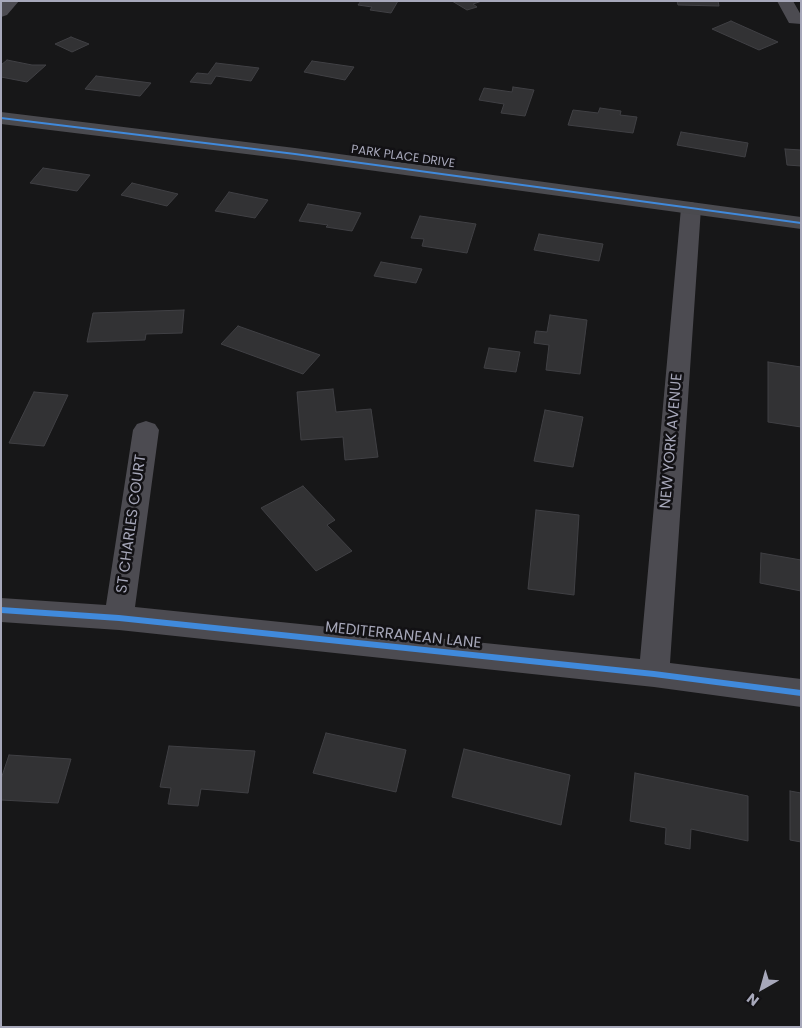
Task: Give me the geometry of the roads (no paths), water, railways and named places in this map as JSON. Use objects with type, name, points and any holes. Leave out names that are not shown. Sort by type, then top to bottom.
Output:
[{"type":"street","points":[[1,12],[11,1]]},
{"type":"street","points":[[785,1],[795,20]]},
{"type":"street","name":"PARK PLACE DRIVE","points":[[1,118],[305,155],[801,223]]},
{"type":"street","name":"NEW YORK AVENUE","points":[[654,674],[691,208]]},
{"type":"street","name":"ST CHARLES COURT","points":[[119,618],[146,430]]},
{"type":"street","name":"MEDITERRANEAN LANE","points":[[1,610],[119,618],[654,674],[801,693]]}]
